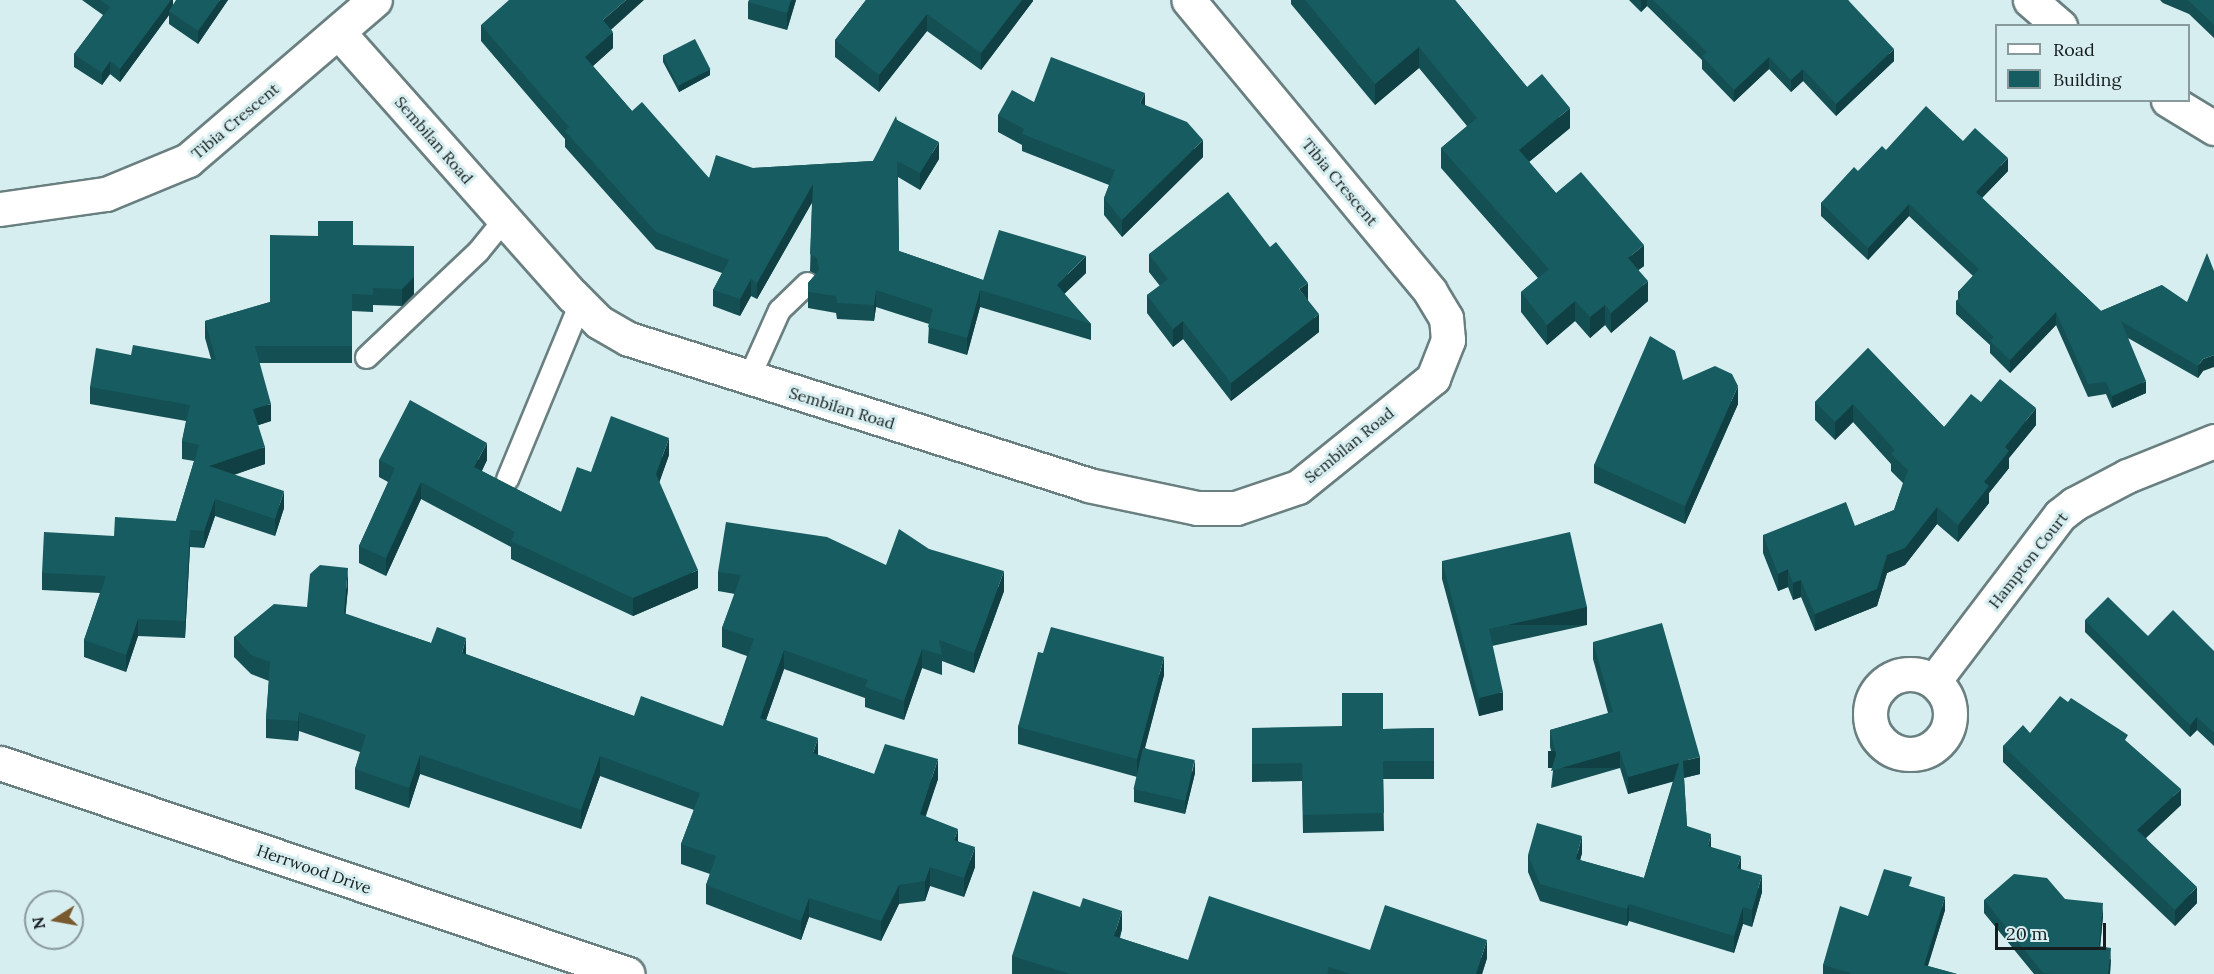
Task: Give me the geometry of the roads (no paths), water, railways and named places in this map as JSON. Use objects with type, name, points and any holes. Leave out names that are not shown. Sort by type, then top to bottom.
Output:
[{"type":"street","name":"Tibia Crescent","points":[[0,209],[106,194],[188,160],[375,0]]},
{"type":"street","name":"Tibia Crescent","points":[[1188,0],[1430,291],[1446,318],[1448,340],[1433,378]]},
{"type":"street","points":[[2030,0],[2058,24]]},
{"type":"street","name":"Sembilan Road","points":[[339,33],[599,322],[629,339],[748,379],[1088,485],[1207,508],[1236,508],[1298,487],[1433,378]]},
{"type":"street","points":[[2171,102],[2214,128]]},
{"type":"street","name":"Hampton Court","points":[[1934,681],[2060,515],[2074,504],[2127,476],[2214,441]]},
{"type":"street","name":"Herrwood Drive","points":[[0,763],[628,974]]},
{"type":"lane","points":[[366,357],[478,251],[504,219]]},
{"type":"lane","points":[[748,379],[779,310],[807,283]]},
{"type":"lane","points":[[507,479],[580,303]]}]
